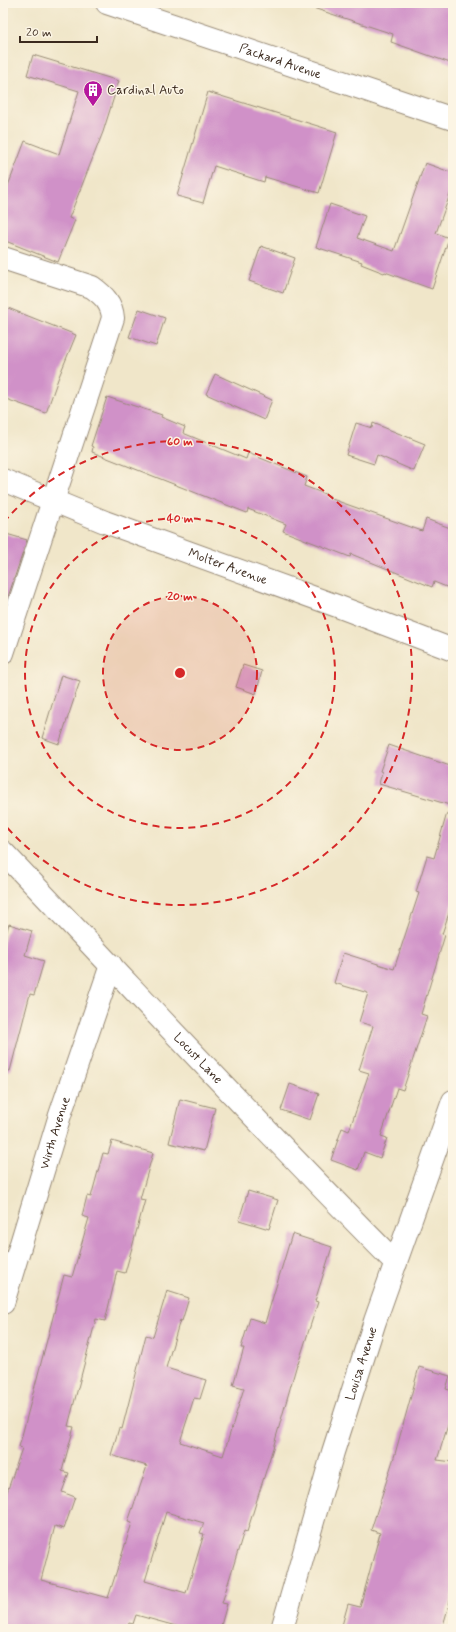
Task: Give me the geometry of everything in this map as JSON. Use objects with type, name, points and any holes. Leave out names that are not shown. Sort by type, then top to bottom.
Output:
[{"type":"street","name":"Packard Avenue","points":[[107,3],[453,119]]},
{"type":"street","points":[[3,258],[92,287],[103,296],[113,310],[113,318],[3,653]]},
{"type":"street","name":"Molter Avenue","points":[[3,480],[105,522],[337,606],[453,650]]},
{"type":"street","name":"Locust Lane","points":[[3,852],[112,965],[308,1175],[396,1263]]},
{"type":"street","name":"Wirth Avenue","points":[[3,1303],[60,1116],[112,965]]},
{"type":"street","name":"Louisa Avenue","points":[[282,1629],[333,1452],[375,1321],[453,1101]]},
{"type":"building","points":[[311,3],[453,3],[453,64],[391,42],[393,34],[310,7]]},
{"type":"building","points":[[33,55],[119,81],[103,132],[69,218],[75,220],[58,262],[3,240],[3,199],[25,141],[59,154],[79,91],[27,75]]},
{"type":"building","points":[[208,92],[337,132],[319,193],[265,177],[264,182],[214,166],[203,203],[177,196]]},
{"type":"building","points":[[425,163],[453,173],[453,186],[436,233],[449,238],[432,289],[385,272],[384,273],[361,264],[362,262],[316,247],[330,204],[365,216],[357,238],[394,251]]},
{"type":"building","points":[[261,246],[295,258],[283,293],[249,281]]},
{"type":"building","points":[[3,306],[76,335],[46,413],[3,398]]},
{"type":"building","points":[[139,309],[165,318],[156,346],[129,337]]},
{"type":"building","points":[[215,374],[272,400],[264,420],[206,394]]},
{"type":"building","points":[[107,397],[162,415],[161,417],[185,427],[183,433],[246,459],[248,453],[307,477],[304,486],[330,496],[329,498],[422,531],[426,519],[453,529],[453,576],[449,588],[434,582],[432,587],[351,554],[350,557],[283,531],[286,524],[248,509],[247,513],[92,452],[93,447],[91,446]]},
{"type":"building","points":[[356,423],[372,428],[373,423],[425,444],[414,471],[377,455],[374,464],[346,455]]},
{"type":"building","points":[[3,533],[27,540],[6,603],[3,603]]},
{"type":"building","points":[[243,665],[262,671],[256,694],[236,687]]},
{"type":"building","points":[[61,675],[80,681],[59,744],[42,738]]},
{"type":"building","points":[[389,745],[453,767],[453,806],[379,784],[382,772],[380,771]]},
{"type":"building","points":[[447,813],[453,814],[453,901],[442,934],[445,935],[421,1014],[427,1016],[403,1090],[397,1088],[381,1136],[387,1138],[380,1158],[364,1152],[358,1170],[331,1160],[342,1128],[349,1131],[369,1073],[359,1070],[373,1026],[359,1022],[368,993],[334,983],[343,953],[394,969],[419,893],[416,892],[427,856],[434,858]]},
{"type":"building","points":[[9,924],[32,931],[25,955],[44,961],[34,995],[30,994],[10,1071],[3,1070],[3,943]]},
{"type":"building","points":[[290,1084],[319,1094],[310,1120],[281,1110]]},
{"type":"building","points":[[180,1099],[215,1108],[204,1151],[169,1143]]},
{"type":"building","points":[[112,1141],[153,1153],[140,1199],[145,1200],[125,1273],[117,1271],[105,1321],[96,1319],[68,1426],[74,1427],[62,1471],[69,1473],[62,1492],[75,1497],[64,1529],[55,1526],[41,1580],[108,1598],[132,1523],[128,1522],[147,1466],[111,1455],[119,1428],[122,1429],[146,1335],[153,1337],[167,1291],[189,1298],[182,1321],[180,1320],[166,1368],[206,1380],[200,1399],[194,1398],[180,1442],[223,1456],[244,1388],[233,1385],[244,1348],[241,1348],[250,1318],[265,1323],[292,1234],[332,1247],[315,1301],[318,1302],[297,1364],[273,1448],[247,1532],[244,1531],[222,1603],[227,1604],[220,1629],[187,1629],[136,1615],[133,1624],[129,1623],[127,1629],[3,1629],[3,1504],[22,1448],[19,1447],[64,1275],[72,1277],[89,1218],[82,1216],[87,1196],[91,1197],[103,1153],[108,1154]],"holes":[[[166,1512],[204,1523],[200,1533],[204,1534],[186,1593],[145,1581]]]},
{"type":"building","points":[[248,1191],[278,1200],[269,1229],[239,1220]]},
{"type":"building","points":[[419,1367],[450,1376],[446,1389],[453,1391],[453,1409],[437,1460],[453,1462],[453,1591],[442,1629],[341,1629],[348,1604],[360,1607],[380,1533],[371,1530],[395,1454]]},
{"type":"place","name":"Cardinal Auto","points":[[93,107]]}]
